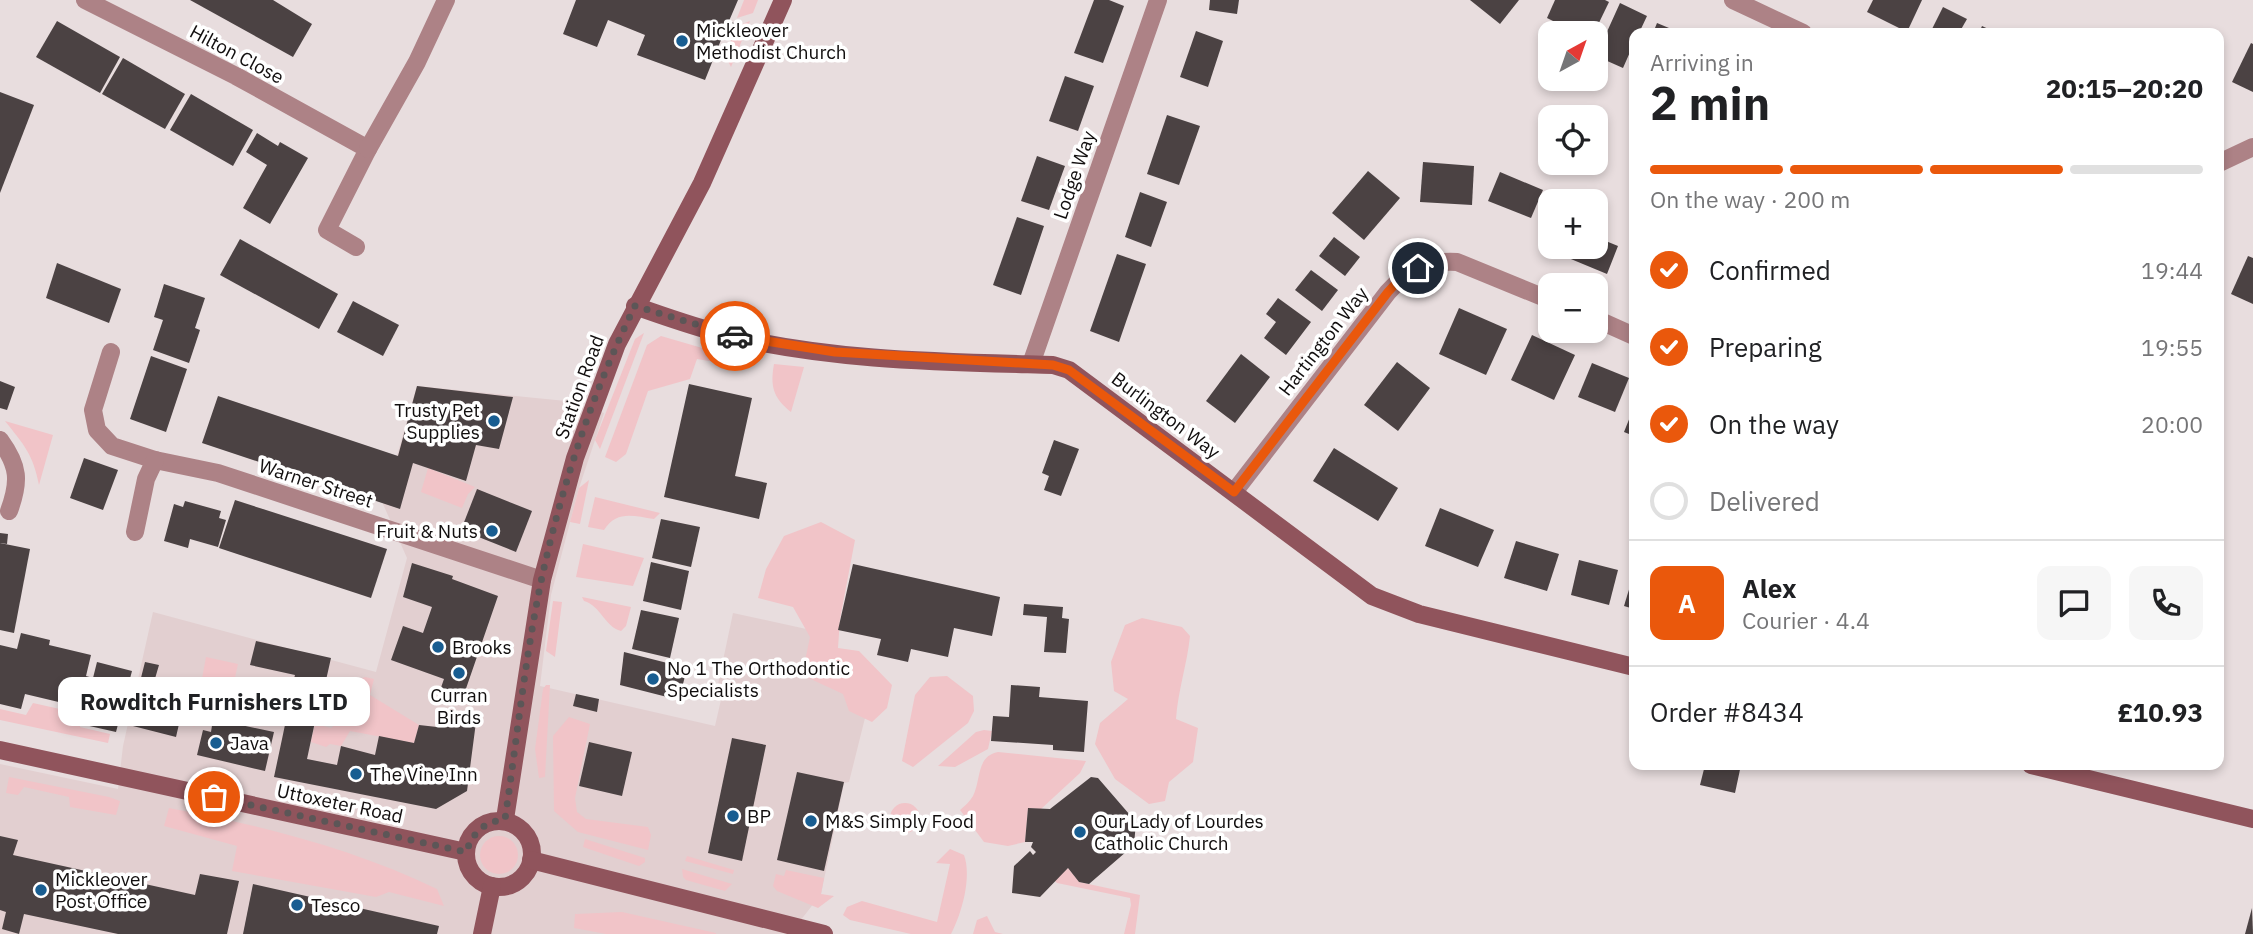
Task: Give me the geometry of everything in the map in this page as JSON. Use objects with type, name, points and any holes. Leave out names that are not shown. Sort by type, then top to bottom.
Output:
[{"type":"street","name":"Hilton Close","points":[[85,0],[236,76],[368,149]]},
{"type":"street","points":[[356,247],[327,230],[368,149],[417,62],[446,0]]},
{"type":"street","name":"Station Road","points":[[505,819],[542,579],[575,458],[617,344],[702,183],[783,0]]},
{"type":"street","name":"Lodge Way","points":[[1031,364],[1158,0]]},
{"type":"street","points":[[1733,0],[1792,28]]},
{"type":"street","points":[[2224,160],[2253,146]]},
{"type":"street","name":"Hartington Way","points":[[1234,492],[1388,292],[1409,272],[1442,261],[1457,262],[1538,295]]},
{"type":"street","name":"Burlington Way","points":[[635,306],[722,334],[776,344],[923,359],[1053,365],[1081,377],[1372,596],[1388,605],[1629,666]]},
{"type":"street","points":[[1608,324],[1629,334]]},
{"type":"street","name":"Warner Street","points":[[111,352],[93,410],[97,430],[112,446],[155,460],[218,473],[542,579]]},
{"type":"street","points":[[0,440],[12,456],[18,472],[18,486],[9,511]]},
{"type":"street","points":[[135,532],[146,479],[155,460]]},
{"type":"street","name":"Uttoxeter Road","points":[[0,750],[466,852]]},
{"type":"street","points":[[2052,770],[2253,819]]},
{"type":"street","points":[[505,819],[523,832],[531,846],[531,860],[526,871],[512,886],[492,886],[482,883],[472,874],[466,852],[472,835],[480,827],[505,819]]},
{"type":"street","points":[[531,860],[824,934]]},
{"type":"street","points":[[482,934],[492,886]]},
{"type":"shaded area","points":[[744,0],[758,0],[753,13],[737,18]]},
{"type":"shaded area","points":[[750,21],[731,67],[725,55],[737,26]]},
{"type":"shaded area","points":[[644,333],[600,449],[595,440],[635,339]]},
{"type":"shaded area","points":[[661,336],[740,359],[745,367],[697,359],[690,379],[648,391],[626,454],[616,462],[605,457],[647,345]]},
{"type":"shaded area","points":[[774,364],[804,367],[791,412],[780,402],[774,391]]},
{"type":"shaded area","points":[[417,386],[566,401],[604,413],[579,488],[551,595],[540,686],[715,726],[723,691],[717,689],[733,613],[820,632],[872,690],[849,782],[844,783],[821,894],[790,934],[0,934],[0,764],[118,789],[123,746],[153,612],[376,672],[407,558],[383,504]]},
{"type":"shaded area","points":[[5,421],[53,435],[39,485],[27,450]]},
{"type":"shaded area","points":[[428,468],[475,487],[468,494],[462,508],[421,492]]},
{"type":"shaded area","points":[[589,480],[580,524],[570,522],[579,488]]},
{"type":"shaded area","points":[[595,497],[660,513],[654,519],[620,517],[614,519],[604,530],[588,527]]},
{"type":"shaded area","points":[[821,522],[855,540],[840,619],[838,648],[859,651],[892,685],[887,708],[872,722],[849,711],[843,694],[802,675],[810,637],[793,607],[758,598],[766,569],[784,536]]},
{"type":"shaded area","points":[[583,544],[644,558],[633,586],[576,577]]},
{"type":"shaded area","points":[[582,597],[631,607],[626,626],[621,631],[616,629]]},
{"type":"shaded area","points":[[553,601],[562,602],[555,657],[546,651]]},
{"type":"shaded area","points":[[1142,618],[1182,627],[1190,636],[1176,719],[1198,728],[1193,762],[1169,782],[1165,801],[1149,804],[1115,779],[1095,744],[1100,723],[1128,699],[1114,691],[1111,662],[1125,625]]},
{"type":"shaded area","points":[[206,657],[238,664],[228,709],[193,727]]},
{"type":"shaded area","points":[[947,676],[973,696],[974,711],[968,723],[913,767],[902,761],[915,695],[930,677]]},
{"type":"shaded area","points":[[365,677],[374,679],[370,695],[419,725],[414,743],[350,731],[341,746],[330,744],[326,747],[311,742],[315,724],[331,728],[336,724],[346,690]]},
{"type":"shaded area","points":[[550,685],[545,777],[539,778],[535,749],[543,689]]},
{"type":"shaded area","points":[[33,703],[82,714],[80,727],[110,734],[108,743],[0,720],[0,709],[26,715]]},
{"type":"shaded area","points":[[569,717],[590,724],[575,798],[577,812],[586,819],[648,827],[651,835],[648,850],[578,832],[554,811],[553,736]]},
{"type":"shaded area","points":[[992,731],[988,749],[955,767],[938,766],[976,732]]},
{"type":"shaded area","points":[[998,752],[1086,761],[1080,773],[1041,809],[1028,808],[1025,842],[1008,846],[984,842],[960,810],[973,796],[986,758]]},
{"type":"shaded area","points":[[9,777],[120,801],[116,815],[70,807],[69,797],[24,787],[18,795],[6,793]]},
{"type":"shaded area","points":[[905,803],[916,807],[920,818],[916,829],[905,833],[894,829],[890,818],[894,807]]},
{"type":"shaded area","points":[[169,808],[238,822],[340,850],[437,889],[444,906],[389,892],[376,897],[232,871],[237,846],[164,826]]},
{"type":"shaded area","points":[[499,836],[512,842],[518,855],[512,868],[499,874],[486,868],[480,855],[486,842]]},
{"type":"shaded area","points":[[585,839],[645,858],[645,862],[639,866],[583,847]]},
{"type":"shaded area","points":[[950,849],[964,855],[967,874],[962,906],[951,934],[911,934],[850,920],[843,915],[847,907],[862,901],[937,922],[950,864],[936,863]]},
{"type":"shaded area","points":[[687,856],[734,870],[733,874],[685,861]]},
{"type":"shaded area","points":[[1068,868],[1079,882],[1140,895],[1135,934],[1124,934],[1131,905],[1130,898],[1057,883],[1054,880]]},
{"type":"shaded area","points":[[682,869],[732,884],[725,891],[686,880]]},
{"type":"shaded area","points":[[786,870],[824,878],[821,894],[834,896],[818,908],[777,891],[773,886],[776,874],[784,876]]},
{"type":"shaded area","points":[[622,912],[716,934],[606,934],[574,928],[575,914]]},
{"type":"shaded area","points":[[987,916],[995,932],[1003,934],[973,934],[977,920]]},
{"type":"building","points":[[190,0],[273,0],[312,24],[293,57]]},
{"type":"building","name":"Mickleover Methodist Church","points":[[576,0],[738,0],[729,21],[744,27],[723,35],[705,80],[637,55],[645,35],[608,20],[597,47],[563,34]]},
{"type":"building","points":[[1094,0],[1109,0],[1124,6],[1103,63],[1074,53]]},
{"type":"building","points":[[1210,0],[1239,0],[1237,14],[1209,10]]},
{"type":"building","points":[[1470,0],[1519,0],[1500,24]]},
{"type":"building","points":[[1555,0],[1609,2],[1600,21],[1553,21],[1547,18]]},
{"type":"building","points":[[1873,0],[1922,0],[1909,28],[1899,28],[1867,12]]},
{"type":"building","points":[[1620,3],[1647,16],[1641,28],[1629,28],[1629,54],[1623,68],[1608,61],[1608,30]]},
{"type":"building","points":[[1943,7],[1967,19],[1962,28],[1932,28]]},
{"type":"building","points":[[57,21],[120,57],[100,93],[36,57]]},
{"type":"building","points":[[1657,23],[1669,28],[1655,28]]},
{"type":"building","points":[[1196,31],[1223,41],[1208,87],[1180,77]]},
{"type":"building","points":[[2251,43],[2253,44],[2253,92],[2232,82]]},
{"type":"building","points":[[123,58],[185,94],[165,129],[102,94]]},
{"type":"building","points":[[1065,76],[1094,86],[1078,131],[1049,121]]},
{"type":"building","points":[[0,92],[34,105],[0,193]]},
{"type":"building","points":[[191,94],[253,130],[233,166],[170,130]]},
{"type":"building","points":[[1167,115],[1200,126],[1179,185],[1147,174]]},
{"type":"building","points":[[257,133],[278,146],[280,142],[308,158],[270,224],[243,208],[267,165],[246,152]]},
{"type":"building","points":[[1037,156],[1065,166],[1049,210],[1021,201]]},
{"type":"building","points":[[1423,162],[1474,166],[1472,205],[1420,202]]},
{"type":"building","points":[[1368,171],[1400,198],[1364,240],[1332,213]]},
{"type":"building","points":[[1500,172],[1541,189],[1538,189],[1538,202],[1531,218],[1488,201]]},
{"type":"building","points":[[1140,192],[1167,202],[1151,247],[1125,237]]},
{"type":"building","points":[[1017,217],[1044,226],[1021,295],[993,285]]},
{"type":"building","points":[[1334,237],[1360,257],[1345,276],[1319,256]]},
{"type":"building","points":[[240,239],[338,294],[319,329],[220,275]]},
{"type":"building","points":[[1608,242],[1618,246],[1607,273],[1571,259],[1608,259]]},
{"type":"building","points":[[1117,254],[1146,264],[1119,342],[1090,331]]},
{"type":"building","points":[[2248,256],[2253,258],[2253,304],[2231,294]]},
{"type":"building","points":[[57,263],[121,289],[109,323],[46,298]]},
{"type":"building","points":[[1311,270],[1338,290],[1322,311],[1295,290]]},
{"type":"building","points":[[164,284],[205,298],[195,328],[200,330],[189,363],[153,350],[163,320],[154,317]]},
{"type":"building","points":[[1278,298],[1311,322],[1286,355],[1264,338],[1276,322],[1266,314]]},
{"type":"building","points":[[353,301],[399,325],[383,356],[337,332]]},
{"type":"building","points":[[1459,308],[1507,329],[1486,375],[1439,354]]},
{"type":"building","points":[[1532,335],[1538,338],[1538,343],[1549,343],[1575,355],[1554,400],[1511,380]]},
{"type":"building","points":[[1241,354],[1270,377],[1235,423],[1206,401]]},
{"type":"building","points":[[151,356],[187,369],[166,432],[130,419]]},
{"type":"building","points":[[1397,362],[1430,388],[1398,431],[1364,405]]},
{"type":"building","points":[[1592,363],[1629,378],[1615,412],[1578,397]]},
{"type":"building","points":[[0,381],[15,387],[7,410],[0,408]]},
{"type":"building","points":[[689,384],[752,398],[735,476],[767,483],[759,519],[664,497]]},
{"type":"building","points":[[417,386],[513,397],[499,449],[476,445],[466,481],[413,463],[400,509],[202,443],[218,396],[398,456]]},
{"type":"building","points":[[1629,420],[1629,434],[1624,432]]},
{"type":"building","points":[[1054,440],[1079,449],[1061,496],[1044,490],[1049,476],[1042,473]]},
{"type":"building","points":[[1334,448],[1398,488],[1378,521],[1313,481]]},
{"type":"building","points":[[84,458],[118,470],[103,510],[70,498]]},
{"type":"building","points":[[477,489],[532,511],[516,552],[461,530]]},
{"type":"building","points":[[235,500],[387,549],[371,598],[219,548]]},
{"type":"building","points":[[185,501],[221,511],[219,518],[226,520],[218,547],[190,539],[188,548],[164,541],[174,504],[183,507]]},
{"type":"building","points":[[1440,508],[1494,530],[1478,567],[1425,546]]},
{"type":"building","points":[[661,519],[700,527],[691,567],[652,558]]},
{"type":"building","points":[[0,533],[8,534],[7,544],[0,543]]},
{"type":"building","points":[[1516,541],[1559,554],[1547,591],[1504,578]]},
{"type":"building","points":[[0,543],[30,549],[14,633],[0,630]]},
{"type":"building","points":[[1579,560],[1618,570],[1609,605],[1571,595]]},
{"type":"building","points":[[651,562],[689,571],[681,610],[643,601]]},
{"type":"building","name":"Brooks","points":[[412,563],[453,576],[452,579],[498,596],[461,703],[438,696],[444,679],[391,660],[403,626],[423,633],[432,607],[403,597]]},
{"type":"building","points":[[853,564],[1000,597],[992,636],[954,628],[948,657],[911,649],[908,662],[877,655],[881,639],[838,630]]},
{"type":"building","points":[[1629,590],[1629,608],[1624,606]]},
{"type":"building","points":[[1024,604],[1063,607],[1062,618],[1069,619],[1066,653],[1044,652],[1047,617],[1023,615]]},
{"type":"building","points":[[641,610],[679,618],[670,658],[632,649]]},
{"type":"building","points":[[21,633],[50,640],[49,645],[91,655],[86,676],[93,678],[97,662],[132,671],[116,732],[85,725],[88,709],[25,694],[21,709],[0,704],[0,645],[17,649]]},
{"type":"building","points":[[256,641],[331,658],[324,689],[293,682],[295,675],[250,665]]},
{"type":"building","name":"No 1 The Orthodontic Specialists","points":[[624,652],[687,668],[679,700],[620,685]]},
{"type":"building","points":[[145,662],[159,665],[154,682],[176,687],[171,708],[182,711],[176,737],[129,725]]},
{"type":"building","points":[[1011,685],[1040,687],[1039,697],[1088,701],[1084,752],[1053,750],[1053,745],[991,741],[993,716],[1009,717]]},
{"type":"building","points":[[293,687],[311,691],[306,714],[316,717],[307,759],[337,765],[341,746],[375,755],[379,736],[414,743],[419,725],[437,727],[438,717],[476,722],[467,791],[436,809],[274,777]]},
{"type":"building","points":[[576,694],[599,699],[597,712],[573,706]]},
{"type":"building","points":[[213,719],[274,732],[265,771],[197,755],[203,730],[211,732]]},
{"type":"building","points":[[732,738],[766,745],[742,861],[708,853]]},
{"type":"building","points":[[589,742],[632,752],[622,796],[579,786]]},
{"type":"building","points":[[1704,770],[1740,770],[1735,793],[1700,785]]},
{"type":"building","name":"M&S Simply Food","points":[[797,772],[844,782],[824,871],[777,860]]},
{"type":"building","name":"Our Lady of Lourdes Catholic Church","points":[[1091,777],[1098,778],[1136,822],[1134,845],[1089,884],[1079,882],[1068,868],[1040,897],[1012,893],[1014,866],[1030,851],[1033,855],[1036,852],[1031,847],[1033,842],[1025,842],[1028,808],[1050,809]]},
{"type":"building","points":[[0,836],[18,840],[13,855],[195,895],[200,874],[239,881],[227,934],[118,934],[24,914],[19,934],[2,929],[6,912],[0,910]]},
{"type":"building","name":"Tesco","points":[[253,884],[439,926],[437,934],[243,934]]},
{"type":"building","points":[[2252,908],[2253,934],[2245,934]]},
{"type":"way so far","points":[[214,797],[466,852],[472,835],[480,827],[505,819],[531,639],[556,517],[593,407],[635,306],[735,336]]},
{"type":"place","name":"Mickleover Methodist Church","points":[[682,41]]},
{"type":"place","name":"Trusty Pet Supplies","points":[[494,421]]},
{"type":"place","name":"Fruit & Nuts","points":[[492,531]]},
{"type":"place","name":"Brooks","points":[[438,647]]},
{"type":"place","name":"Curran Birds","points":[[459,673]]},
{"type":"place","name":"No 1 The Orthodontic Specialists","points":[[653,679]]},
{"type":"place","name":"Java","points":[[216,743]]},
{"type":"place","name":"The Vine Inn","points":[[356,774]]},
{"type":"place","name":"Rowditch Furnishers LTD","points":[[214,797]]},
{"type":"place","name":"BP","points":[[733,816]]},
{"type":"place","name":"M&S Simply Food","points":[[811,821]]},
{"type":"place","name":"Our Lady of Lourdes Catholic Church","points":[[1080,832]]},
{"type":"place","name":"Mickleover Post Office","points":[[41,890]]},
{"type":"place","name":"Tesco","points":[[297,905]]},
{"type":"route","points":[[735,336],[835,352],[1053,365],[1069,370],[1234,492],[1388,292],[1400,279],[1418,268]]}]
